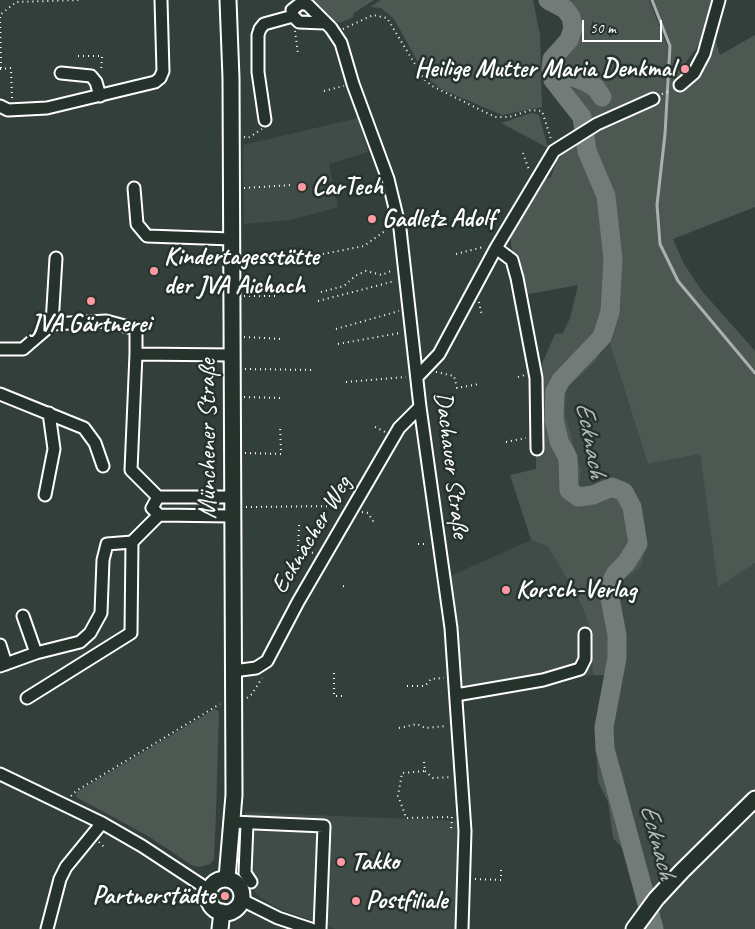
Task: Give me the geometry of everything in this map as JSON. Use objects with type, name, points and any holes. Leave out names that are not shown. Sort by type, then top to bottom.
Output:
[{"type":"main road","name":"Münchener Straße","points":[[227,878],[240,823],[233,671],[235,507],[232,454],[232,136],[228,0]]},
{"type":"main road","points":[[637,924],[656,899],[755,799]]},
{"type":"main road","points":[[227,878],[240,887],[242,900],[234,910],[222,912],[211,904],[209,890],[217,881],[227,878]]},
{"type":"main road","points":[[220,929],[222,912]]},
{"type":"street","points":[[0,106],[12,110],[47,108],[155,82],[160,78],[162,71],[162,0]]},
{"type":"street","points":[[680,86],[694,73],[702,59],[719,0]]},
{"type":"street","name":"Dachauer Straße","points":[[265,120],[258,72],[260,29],[264,24],[293,16],[292,10],[296,5],[308,4],[336,34],[341,43],[353,84],[388,179],[399,222],[420,407],[451,628],[462,777],[465,878],[462,929]]},
{"type":"street","points":[[293,16],[299,22],[324,23]]},
{"type":"street","points":[[60,74],[90,76],[96,82],[100,96]]},
{"type":"street","points":[[417,377],[429,367],[439,354],[497,246],[554,151],[597,124],[653,99]]},
{"type":"street","points":[[134,188],[138,224],[147,236],[232,239]]},
{"type":"street","points":[[497,246],[512,260],[516,273],[536,378],[537,449]]},
{"type":"street","points":[[52,324],[56,258]]},
{"type":"street","points":[[0,348],[23,349],[52,324],[106,321],[136,329],[131,470],[158,497],[235,507]]},
{"type":"street","points":[[136,354],[232,362]]},
{"type":"street","points":[[0,394],[84,428],[96,443],[102,466]]},
{"type":"street","name":"Ecknacher Weg","points":[[267,661],[325,554],[352,511],[399,428],[420,407]]},
{"type":"street","points":[[44,495],[54,449],[49,413]]},
{"type":"street","points":[[158,497],[152,508],[159,515]]},
{"type":"street","points":[[0,645],[3,665],[36,653],[74,644],[90,633],[101,613],[103,560],[107,544],[132,542],[159,515],[235,507]]},
{"type":"street","points":[[27,698],[131,633],[132,542]]},
{"type":"street","points":[[23,616],[36,653]]},
{"type":"street","points":[[456,695],[543,680],[580,669],[585,659],[585,634]]},
{"type":"street","points":[[233,671],[256,668],[267,661]]},
{"type":"street","points":[[0,774],[102,823],[142,846],[209,890]]},
{"type":"street","points":[[48,929],[60,879],[66,867],[102,823]]},
{"type":"street","points":[[242,900],[278,918],[317,927],[324,826],[240,823],[245,873],[252,882]]},
{"type":"path","points":[[12,110],[11,68],[0,68],[0,15],[16,1],[79,0]]},
{"type":"path","points":[[336,34],[373,14],[387,18],[424,79],[432,86],[495,117],[509,117],[531,110],[542,112],[545,116],[554,151]]},
{"type":"path","points":[[293,16],[298,54]]},
{"type":"path","points":[[324,91],[353,84]]},
{"type":"path","points":[[653,99],[680,86]]},
{"type":"path","points":[[232,136],[248,138],[263,128],[265,120]]},
{"type":"path","points":[[523,153],[534,184]]},
{"type":"path","points":[[232,189],[292,185]]},
{"type":"path","points":[[318,255],[364,246],[399,222]]},
{"type":"path","points":[[456,254],[497,246]]},
{"type":"path","points":[[232,260],[266,262]]},
{"type":"path","points":[[321,292],[344,286],[355,276],[366,271],[382,275],[404,264]]},
{"type":"path","points":[[318,301],[406,278]]},
{"type":"path","points":[[232,296],[279,296]]},
{"type":"path","points":[[336,329],[409,308]]},
{"type":"path","points":[[338,344],[412,331]]},
{"type":"path","points":[[232,338],[282,339]]},
{"type":"path","points":[[232,362],[315,370]]},
{"type":"path","points":[[429,367],[438,373],[454,376],[457,388],[479,384]]},
{"type":"path","points":[[346,382],[417,377]]},
{"type":"path","points":[[232,397],[282,398]]},
{"type":"path","points":[[232,454],[281,454],[280,425]]},
{"type":"path","points":[[506,442],[536,436]]},
{"type":"path","points":[[235,507],[341,506],[352,511],[368,513],[375,524]]},
{"type":"path","points":[[299,525],[298,551],[325,554]]},
{"type":"path","points":[[67,805],[76,791],[221,703],[234,701],[252,694],[266,669],[267,661]]},
{"type":"path","points":[[334,673],[334,696],[343,696]]},
{"type":"path","points":[[407,686],[425,686],[431,679],[455,676]]},
{"type":"path","points":[[399,728],[417,724],[425,728],[458,726]]},
{"type":"path","points":[[424,762],[425,771],[433,778],[462,777]]},
{"type":"path","points":[[425,771],[402,774],[398,796],[402,809],[406,818],[452,816],[451,831]]},
{"type":"path","points":[[465,878],[500,880],[501,866]]},
{"type":"shaded area","points":[[314,0],[374,0],[354,13],[353,17],[340,23],[334,21]]},
{"type":"shaded area","points":[[381,0],[533,0],[540,35],[542,107],[502,115],[441,89],[426,77],[394,19],[381,8],[370,7]]},
{"type":"shaded area","points":[[557,0],[649,0],[667,45],[672,48],[654,0],[716,0],[706,36],[686,62],[684,86],[714,35],[720,55],[755,35],[755,207],[673,239],[684,264],[702,291],[755,351],[755,563],[718,587],[700,454],[648,464],[609,341],[594,363],[567,388],[565,413],[581,471],[579,485],[588,489],[608,481],[626,483],[640,518],[645,546],[642,565],[615,588],[614,600],[627,639],[609,752],[621,767],[652,891],[638,907],[622,848],[613,838],[608,802],[598,782],[596,747],[611,675],[593,675],[588,622],[578,597],[548,547],[531,540],[510,475],[536,469],[536,378],[555,334],[563,333],[570,318],[578,285],[524,295],[511,245],[511,235],[544,180],[551,177],[556,162],[569,147],[591,132],[642,107],[628,104],[591,122],[586,111],[568,94],[559,82],[563,75],[592,91],[601,103],[607,104],[608,98],[590,77],[576,74],[558,62],[559,58],[575,44],[579,29],[577,13],[568,3]]},
{"type":"shaded area","points":[[531,113],[539,115],[548,148],[501,123]]},
{"type":"shaded area","points":[[358,118],[368,152],[329,164],[338,207],[291,220],[244,224],[243,145]]},
{"type":"shaded area","points":[[609,341],[648,464],[700,454],[718,586],[755,563],[755,929],[658,929],[652,891],[621,767],[609,752],[621,679],[618,610],[614,600],[615,588],[627,579],[640,518],[625,483],[608,481],[588,489],[579,485],[581,471],[565,413],[567,387],[594,363]]},
{"type":"shaded area","points":[[531,540],[548,547],[578,597],[588,622],[593,675],[461,697],[448,577]]},
{"type":"shaded area","points":[[215,709],[219,712],[216,813],[214,859],[210,864],[199,867],[193,866],[148,836],[76,797],[77,792]]},
{"type":"shaded area","points":[[245,812],[457,821],[460,839],[458,929],[335,929],[277,908],[256,894],[243,873]]},
{"type":"waterway","name":"Ecknach","points":[[548,0],[565,9],[571,17],[573,28],[569,40],[552,59],[551,69],[553,80],[582,117],[587,151],[606,196],[613,259],[610,312],[602,337],[561,380],[555,391],[554,419],[559,441],[568,458],[569,490],[578,497],[593,495],[612,487],[624,492],[632,507],[638,544],[626,563],[616,573],[608,588],[617,635],[617,658],[604,727],[605,749],[654,929]]},
{"type":"waterway","points":[[652,0],[670,46],[665,134],[657,205],[660,244],[678,281],[755,373]]},
{"type":"waterway","name":"Ecknach","points":[[551,69],[584,81],[596,88],[602,97]]},
{"type":"place","name":"Heilige Mutter Maria Denkmal","points":[[685,69]]},
{"type":"place","name":"CarTech","points":[[302,187]]},
{"type":"place","name":"Gadletz Adolf","points":[[372,219]]},
{"type":"place","name":"Kindertagesstätte der JVA Aichach","points":[[154,271]]},
{"type":"place","name":"JVA Gärtnerei","points":[[91,301]]},
{"type":"place","name":"Korsch-Verlag","points":[[506,590]]},
{"type":"place","name":"Takko","points":[[341,862]]},
{"type":"place","name":"Partnerstädte","points":[[225,896]]},
{"type":"place","name":"Postfiliale","points":[[356,901]]}]
